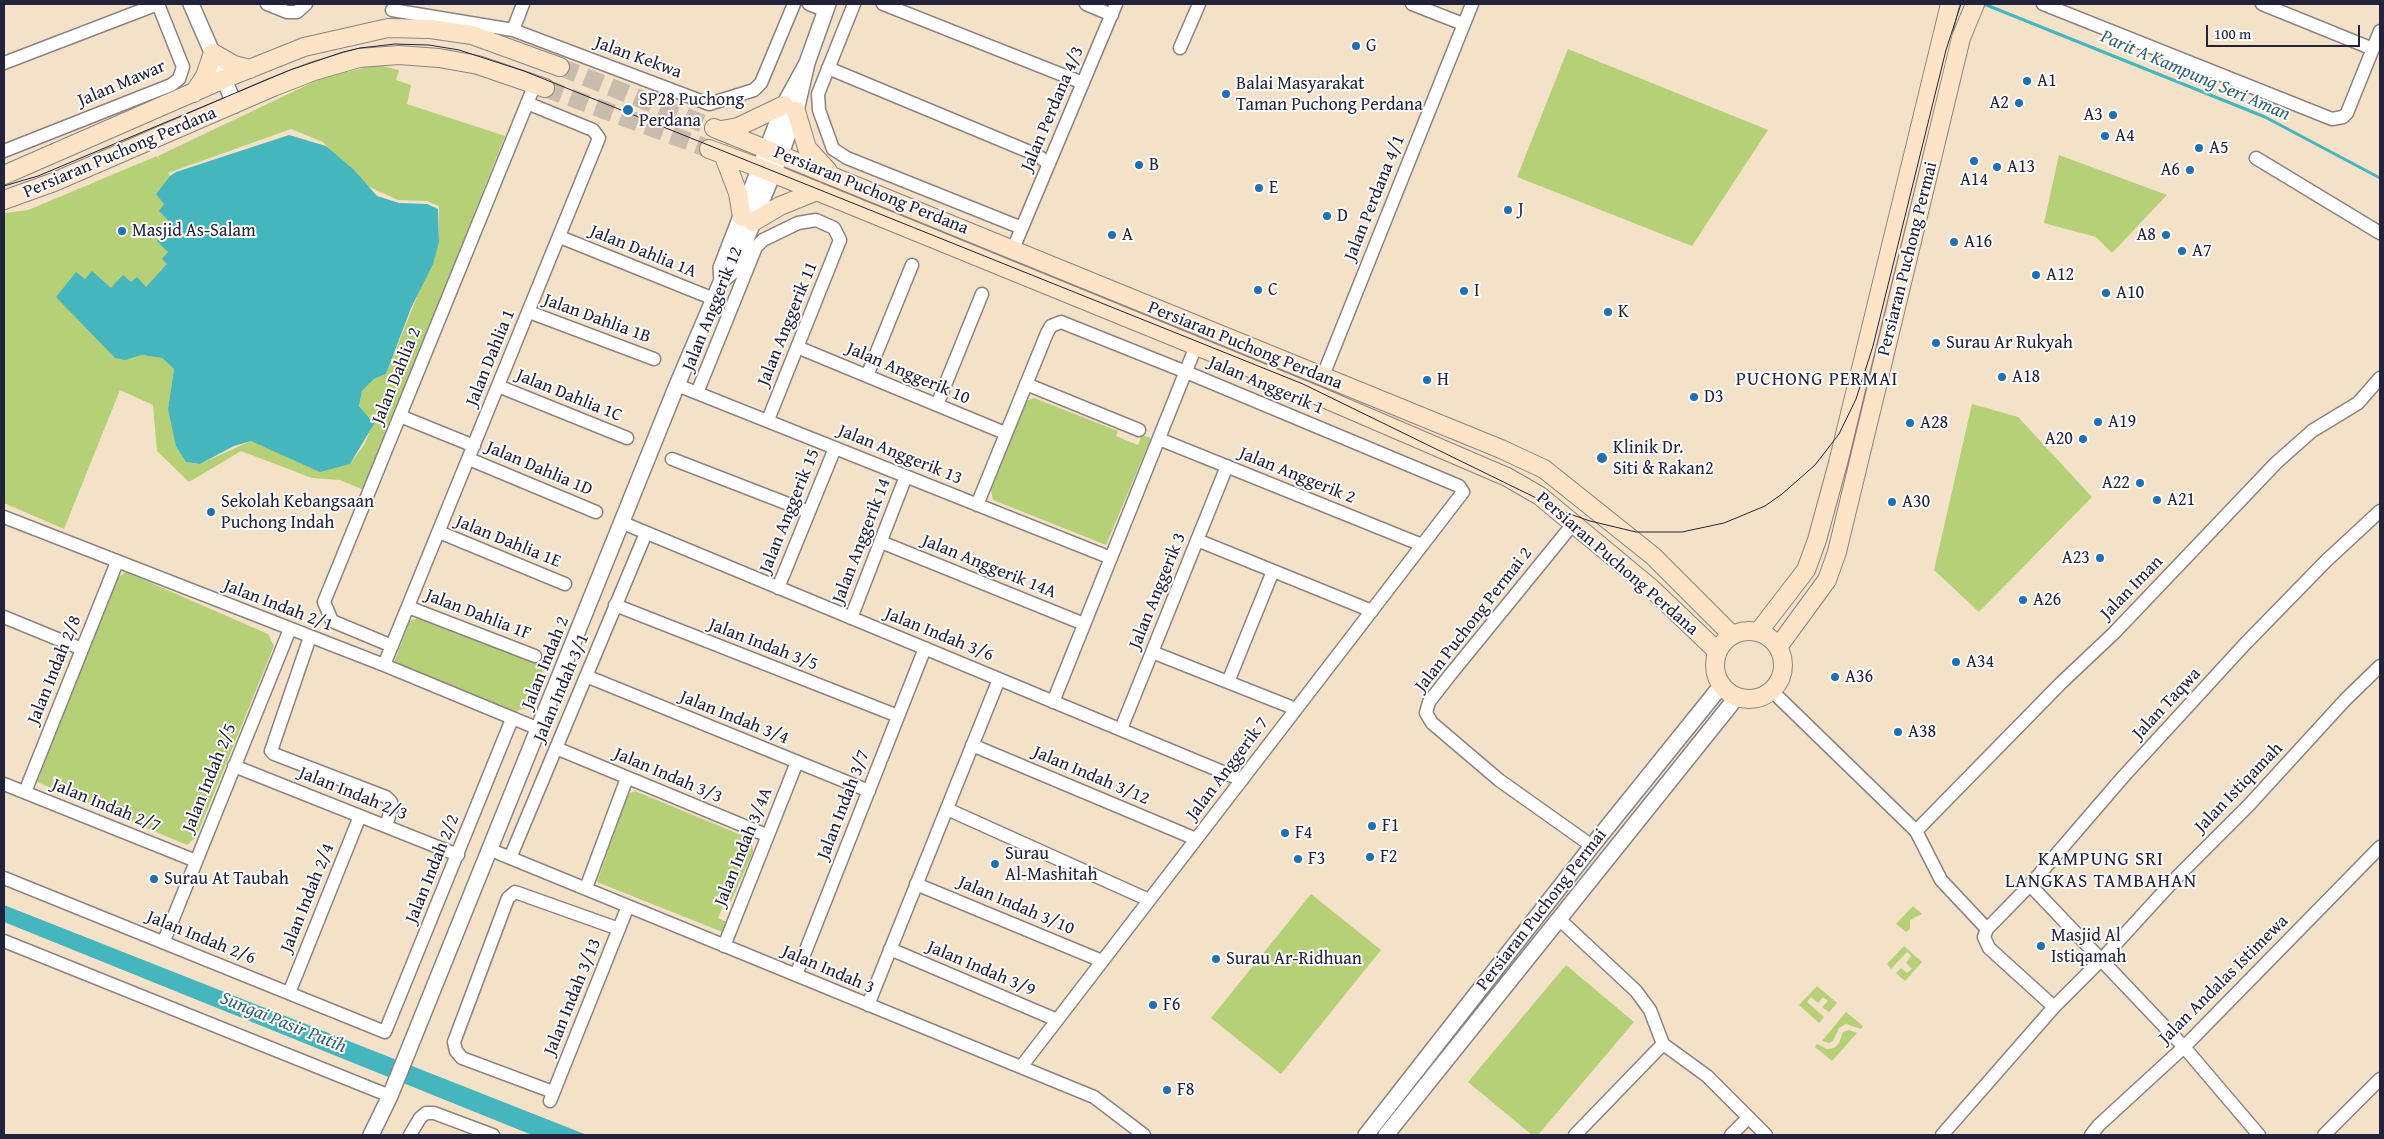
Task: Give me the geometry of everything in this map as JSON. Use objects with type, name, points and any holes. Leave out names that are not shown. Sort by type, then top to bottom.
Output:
[{"type":"main road","name":"Persiaran Puchong Permai","points":[[1778,647],[1827,580],[1837,552],[1961,38],[1975,4]]},
{"type":"main road","name":"Persiaran Puchong Permai","points":[[1759,631],[1806,570],[1817,540],[1838,463],[1949,5]]},
{"type":"main road","name":"Persiaran Puchong Perdana","points":[[4,175],[224,79],[392,14],[430,29],[472,35],[560,67]]},
{"type":"main road","points":[[194,93],[204,76],[213,53],[234,65],[250,69]]},
{"type":"main road","name":"Persiaran Puchong Perdana","points":[[4,200],[54,182],[314,71],[359,58],[399,54],[439,58],[478,65],[540,86]]},
{"type":"main road","points":[[790,108],[807,148],[832,175]]},
{"type":"main road","name":"Persiaran Puchong Perdana","points":[[790,108],[738,127],[718,129],[1322,378],[1502,450],[1544,469],[1653,556],[1732,635]]},
{"type":"main road","name":"Persiaran Puchong Perdana","points":[[747,220],[738,193],[716,152],[766,170],[1196,346],[1507,477],[1540,496],[1651,588],[1717,652]]},
{"type":"main road","points":[[747,220],[816,191]]},
{"type":"main road","points":[[1759,631],[1778,647],[1783,665],[1782,675],[1772,691],[1755,700],[1736,698],[1721,686],[1714,669],[1717,652],[1723,642],[1732,635],[1742,632],[1759,631]]},
{"type":"street","points":[[4,63],[158,4]]},
{"type":"street","name":"Jalan Mawar","points":[[4,151],[171,85],[179,79],[183,67],[158,4]]},
{"type":"street","name":"Persiaran Puchong Perdana","points":[[191,4],[235,105]]},
{"type":"street","points":[[267,4],[287,12],[297,12],[306,4]]},
{"type":"street","points":[[513,30],[523,4]]},
{"type":"street","name":"Jalan Kekwa","points":[[392,14],[418,9],[513,30],[709,104],[754,90],[761,83],[794,4]]},
{"type":"street","points":[[808,4],[827,7]]},
{"type":"street","points":[[854,4],[818,94],[819,110],[833,149],[847,158],[1022,228]]},
{"type":"street","points":[[883,4],[1083,83]]},
{"type":"street","points":[[1086,4],[1114,9]]},
{"type":"street","points":[[1180,48],[1198,4]]},
{"type":"street","points":[[1412,4],[1463,24]]},
{"type":"street","name":"Jalan Perdana 4/1","points":[[1322,378],[1472,4]]},
{"type":"street","points":[[2043,4],[2074,18],[2332,119],[2342,117],[2347,113],[2380,31]]},
{"type":"street","points":[[2262,4],[2373,49]]},
{"type":"street","name":"Jalan Indah 2","points":[[371,1135],[392,1090],[491,850],[677,385],[722,280],[733,271],[747,220],[827,7]]},
{"type":"street","name":"Jalan Perdana 4/3","points":[[1013,250],[1114,9]]},
{"type":"street","points":[[828,68],[1037,155],[1049,164]]},
{"type":"street","name":"Jalan Dahlia 2","points":[[392,646],[332,621],[324,602],[527,103],[540,86]]},
{"type":"street","name":"Jalan Dahlia 1","points":[[384,666],[599,138],[593,130],[527,103]]},
{"type":"street","points":[[2256,158],[2380,233]]},
{"type":"street","name":"Jalan Anggerik 12","points":[[697,393],[756,247],[763,240],[798,223],[816,220],[834,228],[840,240]]},
{"type":"street","name":"Jalan Dahlia 1A","points":[[560,237],[714,299]]},
{"type":"street","name":"Jalan Anggerik 11","points":[[768,420],[840,240]]},
{"type":"street","points":[[867,376],[912,265]]},
{"type":"street","points":[[937,405],[982,294]]},
{"type":"street","name":"Jalan Dahlia 1B","points":[[529,312],[654,359]]},
{"type":"street","name":"Jalan Anggerik 1","points":[[1026,384],[1051,326],[1061,322],[1459,486],[1463,492]]},
{"type":"street","points":[[1053,702],[1196,346]]},
{"type":"street","name":"Jalan Anggerik 10","points":[[798,347],[1005,433]]},
{"type":"street","name":"Jalan Iman","points":[[1916,831],[2114,633],[2276,463],[2312,431],[2358,402],[2380,378]]},
{"type":"street","points":[[977,505],[1026,384],[1139,430]]},
{"type":"street","name":"Jalan Anggerik 13","points":[[677,385],[1111,558]]},
{"type":"street","name":"Jalan Dahlia 1C","points":[[498,386],[627,438]]},
{"type":"street","points":[[400,416],[474,446]]},
{"type":"street","name":"Jalan Anggerik 2","points":[[1159,439],[1422,545]]},
{"type":"street","name":"Jalan Anggerik 15","points":[[778,588],[835,448]]},
{"type":"street","name":"Jalan Dahlia 1D","points":[[469,459],[596,512]]},
{"type":"street","points":[[672,459],[809,512]]},
{"type":"street","name":"Jalan Anggerik 3","points":[[1121,729],[1227,466]]},
{"type":"street","name":"Jalan Anggerik 14","points":[[851,618],[906,476]]},
{"type":"street","name":"Jalan Anggerik 7","points":[[1021,1067],[1463,492]]},
{"type":"street","name":"Jalan Taqwa","points":[[1987,929],[2030,885],[2123,777],[2245,644],[2326,561],[2380,512]]},
{"type":"street","name":"Jalan Indah 2/1","points":[[4,517],[539,729]]},
{"type":"street","name":"Jalan Indah 3/6","points":[[623,523],[1242,780]]},
{"type":"street","name":"Jalan Puchong Permai 2","points":[[1573,524],[1450,674],[1429,702],[1426,713],[1432,723],[1499,780],[1592,846]]},
{"type":"street","name":"Jalan Dahlia 1E","points":[[439,532],[564,584]]},
{"type":"street","name":"Jalan Indah 3/1","points":[[510,858],[646,533]]},
{"type":"street","points":[[1197,540],[1372,611]]},
{"type":"street","name":"Jalan Anggerik 14A","points":[[881,542],[1084,624]]},
{"type":"street","name":"Jalan Indah 2/8","points":[[25,792],[117,562]]},
{"type":"street","points":[[1228,682],[1273,571]]},
{"type":"street","name":"Jalan Indah 3/5","points":[[616,606],[898,716]]},
{"type":"street","name":"Jalan Dahlia 1F","points":[[408,607],[535,656]]},
{"type":"street","points":[[4,617],[82,649]]},
{"type":"street","name":"Jalan Indah 2/5","points":[[164,941],[290,629]]},
{"type":"street","points":[[310,637],[271,751],[274,754],[386,797],[391,802],[392,807],[386,826]]},
{"type":"street","name":"Jalan Indah 3/7","points":[[796,975],[925,648]]},
{"type":"street","points":[[1152,652],[1296,710]]},
{"type":"street","name":"Jalan Istiqamah","points":[[1942,1135],[2054,1007],[2102,959],[2177,877],[2249,805],[2345,700],[2380,666]]},
{"type":"street","name":"Jalan Indah 3/4","points":[[586,676],[869,791]]},
{"type":"street","points":[[868,1005],[999,679]]},
{"type":"street","name":"Persiaran Puchong Permai","points":[[1370,1132],[1592,846],[1721,686]]},
{"type":"street","points":[[1772,691],[1916,831],[1941,880],[1987,929],[1984,937],[1989,948],[2054,1007]]},
{"type":"street","name":"Persiaran Puchong Permai","points":[[1386,1135],[1736,698]]},
{"type":"street","name":"Jalan Indah 2/2","points":[[385,1032],[512,719]]},
{"type":"street","name":"Jalan Indah 3/12","points":[[972,745],[1196,839]]},
{"type":"street","name":"Jalan Indah 3/3","points":[[556,748],[766,835]]},
{"type":"street","name":"Jalan Indah 3/4A","points":[[724,946],[766,835],[797,762]]},
{"type":"street","name":"Jalan Indah 2/3","points":[[234,766],[458,854]]},
{"type":"street","points":[[586,888],[627,778]]},
{"type":"street","name":"Jalan Indah 2/7","points":[[4,784],[196,862]]},
{"type":"street","points":[[947,809],[1149,900]]},
{"type":"street","name":"Jalan Indah 2/4","points":[[289,993],[360,816]]},
{"type":"street","name":"Jalan Andalas Istimewa","points":[[2091,1135],[2099,1125],[2184,1047],[2380,848]]},
{"type":"street","name":"Jalan Indah 3","points":[[491,850],[1094,1097],[1144,1135]]},
{"type":"street","name":"Jalan Indah 2/6","points":[[4,878],[164,941],[385,1032]]},
{"type":"street","name":"Jalan Indah 3/10","points":[[916,884],[1102,961]]},
{"type":"street","points":[[2030,885],[2184,1047],[2259,1135]]},
{"type":"street","name":"Jalan Indah 3/13","points":[[619,929],[515,892],[508,898],[454,1042],[456,1051],[462,1058],[551,1096],[619,929],[628,906]]},
{"type":"street","points":[[1560,920],[1636,990],[1650,1010],[1663,1044],[1707,1076],[1766,1135]]},
{"type":"street","points":[[4,942],[392,1090]]},
{"type":"street","name":"Jalan Indah 3/9","points":[[890,949],[1057,1020]]},
{"type":"street","points":[[1575,1135],[1663,1044]]},
{"type":"street","points":[[2324,1135],[2380,1079]]},
{"type":"street","points":[[410,1135],[420,1118],[426,1113],[434,1113],[493,1135]]},
{"type":"street","points":[[1731,1135],[1748,1118]]},
{"type":"green space","points":[[1568,49],[1768,130],[1692,246],[1517,177]]},
{"type":"green space","points":[[378,65],[399,70],[396,80],[411,85],[407,104],[505,136],[364,490],[340,480],[312,478],[241,451],[189,482],[157,451],[153,405],[120,390],[64,529],[4,503],[4,213],[28,210],[157,156],[161,162],[158,156],[324,77]],"holes":[[[291,129],[323,142],[363,184],[398,200],[427,201],[439,206],[439,242],[386,374],[374,379],[362,391],[359,406],[373,424],[364,445],[350,464],[251,441],[200,464],[186,462],[168,409],[174,369],[162,358],[141,355],[146,288],[168,264],[170,176],[168,173]]]},
{"type":"green space","points":[[2059,155],[2167,195],[2112,253],[2096,237],[2044,223]]},
{"type":"green space","points":[[1034,398],[1118,431],[1116,436],[1138,445],[1142,435],[1151,438],[1106,545],[993,500],[991,490],[1026,401]]},
{"type":"green space","points":[[1972,404],[2018,417],[2092,497],[1979,612],[1934,570]]},
{"type":"green space","points":[[126,572],[268,634],[274,646],[196,837],[187,845],[37,782],[115,579]]},
{"type":"green space","points":[[418,618],[545,666],[529,707],[514,712],[394,662],[410,621]]},
{"type":"green space","points":[[635,791],[751,839],[753,852],[731,901],[726,899],[718,918],[729,923],[725,933],[597,882],[628,794]]},
{"type":"green space","points":[[1311,894],[1381,950],[1281,1074],[1211,1018]]},
{"type":"green space","points":[[1913,906],[1922,914],[1910,920],[1910,929],[1906,932],[1896,924]]},
{"type":"green space","points":[[1904,946],[1922,962],[1905,981],[1896,973],[1901,968],[1907,973],[1912,969],[1906,963],[1911,956],[1907,952],[1891,969],[1887,964]]},
{"type":"green space","points":[[1566,965],[1634,1022],[1538,1135],[1532,1135],[1468,1082]]},
{"type":"green space","points":[[1817,986],[1837,1003],[1829,1012],[1822,1007],[1828,1001],[1823,997],[1818,1003],[1811,997],[1807,1002],[1824,1017],[1819,1023],[1799,1005]]},
{"type":"green space","points":[[1846,1012],[1863,1026],[1861,1029],[1846,1024],[1839,1028],[1833,1041],[1829,1043],[1822,1041]]},
{"type":"green space","points":[[1849,1030],[1857,1033],[1832,1061],[1815,1047],[1817,1044],[1827,1049],[1834,1048],[1839,1043],[1843,1032]]},
{"type":"water","points":[[289,135],[326,146],[354,170],[377,196],[399,203],[427,204],[438,209],[439,242],[433,264],[411,308],[386,374],[374,379],[362,391],[359,406],[374,424],[350,464],[320,472],[251,441],[234,446],[200,464],[186,462],[176,446],[168,409],[174,369],[162,358],[141,355],[125,360],[115,358],[56,297],[76,272],[85,279],[92,271],[111,288],[123,275],[131,282],[137,277],[146,287],[167,264],[162,259],[168,252],[157,241],[172,224],[159,211],[164,204],[156,194],[170,176],[176,172]]},
{"type":"water","name":"Sungai Pasir Putih","points":[[4,905],[587,1135],[532,1135],[4,922]]},
{"type":"waterway","name":"Parit A Kampung Seri Aman","points":[[1984,4],[2265,117],[2380,178]]},
{"type":"tunnel","points":[[560,67],[714,128]]},
{"type":"tunnel","points":[[545,88],[709,149]]},
{"type":"tram line","points":[[4,186],[38,176],[290,70],[343,52],[395,44],[429,45],[459,50],[524,71],[1303,384],[1567,513],[1590,521],[1636,532],[1682,532],[1724,523],[1765,506],[1782,494],[1815,465],[1839,434],[1856,399],[1873,346],[1946,50],[1961,4]]},
{"type":"place","name":"G","points":[[1356,46]]},
{"type":"place","name":"A1","points":[[2027,81]]},
{"type":"place","name":"Balai Masyarakat Taman Puchong Perdana","points":[[1226,94]]},
{"type":"place","name":"A2","points":[[2019,103]]},
{"type":"place","name":"SP28 Puchong Perdana","points":[[628,110]]},
{"type":"place","name":"A3","points":[[2113,115]]},
{"type":"place","name":"A4","points":[[2105,136]]},
{"type":"place","name":"A5","points":[[2199,148]]},
{"type":"place","name":"A14","points":[[1974,161]]},
{"type":"place","name":"B","points":[[1139,165]]},
{"type":"place","name":"A13","points":[[1997,167]]},
{"type":"place","name":"A6","points":[[2190,170]]},
{"type":"place","name":"E","points":[[1259,188]]},
{"type":"place","name":"J","points":[[1508,210]]},
{"type":"place","name":"D","points":[[1327,216]]},
{"type":"place","name":"Masjid As-Salam","points":[[122,231]]},
{"type":"place","name":"A","points":[[1112,235]]},
{"type":"place","name":"A8","points":[[2166,235]]},
{"type":"place","name":"A16","points":[[1954,242]]},
{"type":"place","name":"A7","points":[[2182,251]]},
{"type":"place","name":"A12","points":[[2036,275]]},
{"type":"place","name":"C","points":[[1258,290]]},
{"type":"place","name":"I","points":[[1464,291]]},
{"type":"place","name":"A10","points":[[2106,293]]},
{"type":"place","name":"K","points":[[1608,312]]},
{"type":"place","name":"Surau Ar Rukyah","points":[[1936,343]]},
{"type":"place","name":"A18","points":[[2002,377]]},
{"type":"place","name":"H","points":[[1427,380]]},
{"type":"place","name":"D3","points":[[1694,397]]},
{"type":"place","name":"A19","points":[[2098,422]]},
{"type":"place","name":"A28","points":[[1910,423]]},
{"type":"place","name":"A20","points":[[2083,439]]},
{"type":"place","name":"Klinik Dr. Siti & Rakan2","points":[[1602,458]]},
{"type":"place","name":"A22","points":[[2140,483]]},
{"type":"place","name":"A21","points":[[2157,500]]},
{"type":"place","name":"A30","points":[[1892,502]]},
{"type":"place","name":"Sekolah Kebangsaan Puchong Indah","points":[[211,512]]},
{"type":"place","name":"A23","points":[[2100,558]]},
{"type":"place","name":"A26","points":[[2023,600]]},
{"type":"place","name":"A34","points":[[1956,662]]},
{"type":"place","name":"A36","points":[[1835,677]]},
{"type":"place","name":"A38","points":[[1898,732]]},
{"type":"place","name":"F1","points":[[1372,826]]},
{"type":"place","name":"F4","points":[[1285,833]]},
{"type":"place","name":"F2","points":[[1370,857]]},
{"type":"place","name":"F3","points":[[1298,859]]},
{"type":"place","name":"Surau Al-Mashitah","points":[[995,864]]},
{"type":"place","name":"Surau At Taubah","points":[[154,879]]},
{"type":"place","name":"Masjid Al Istiqamah","points":[[2041,946]]},
{"type":"place","name":"Surau Ar-Ridhuan","points":[[1216,959]]},
{"type":"place","name":"F6","points":[[1153,1005]]},
{"type":"place","name":"F8","points":[[1167,1090]]},
{"type":"district","name":"PUCHONG PERMAI","points":[[1817,380]]},
{"type":"district","name":"KAMPUNG SRI LANGKAS TAMBAHAN","points":[[2101,871]]}]
